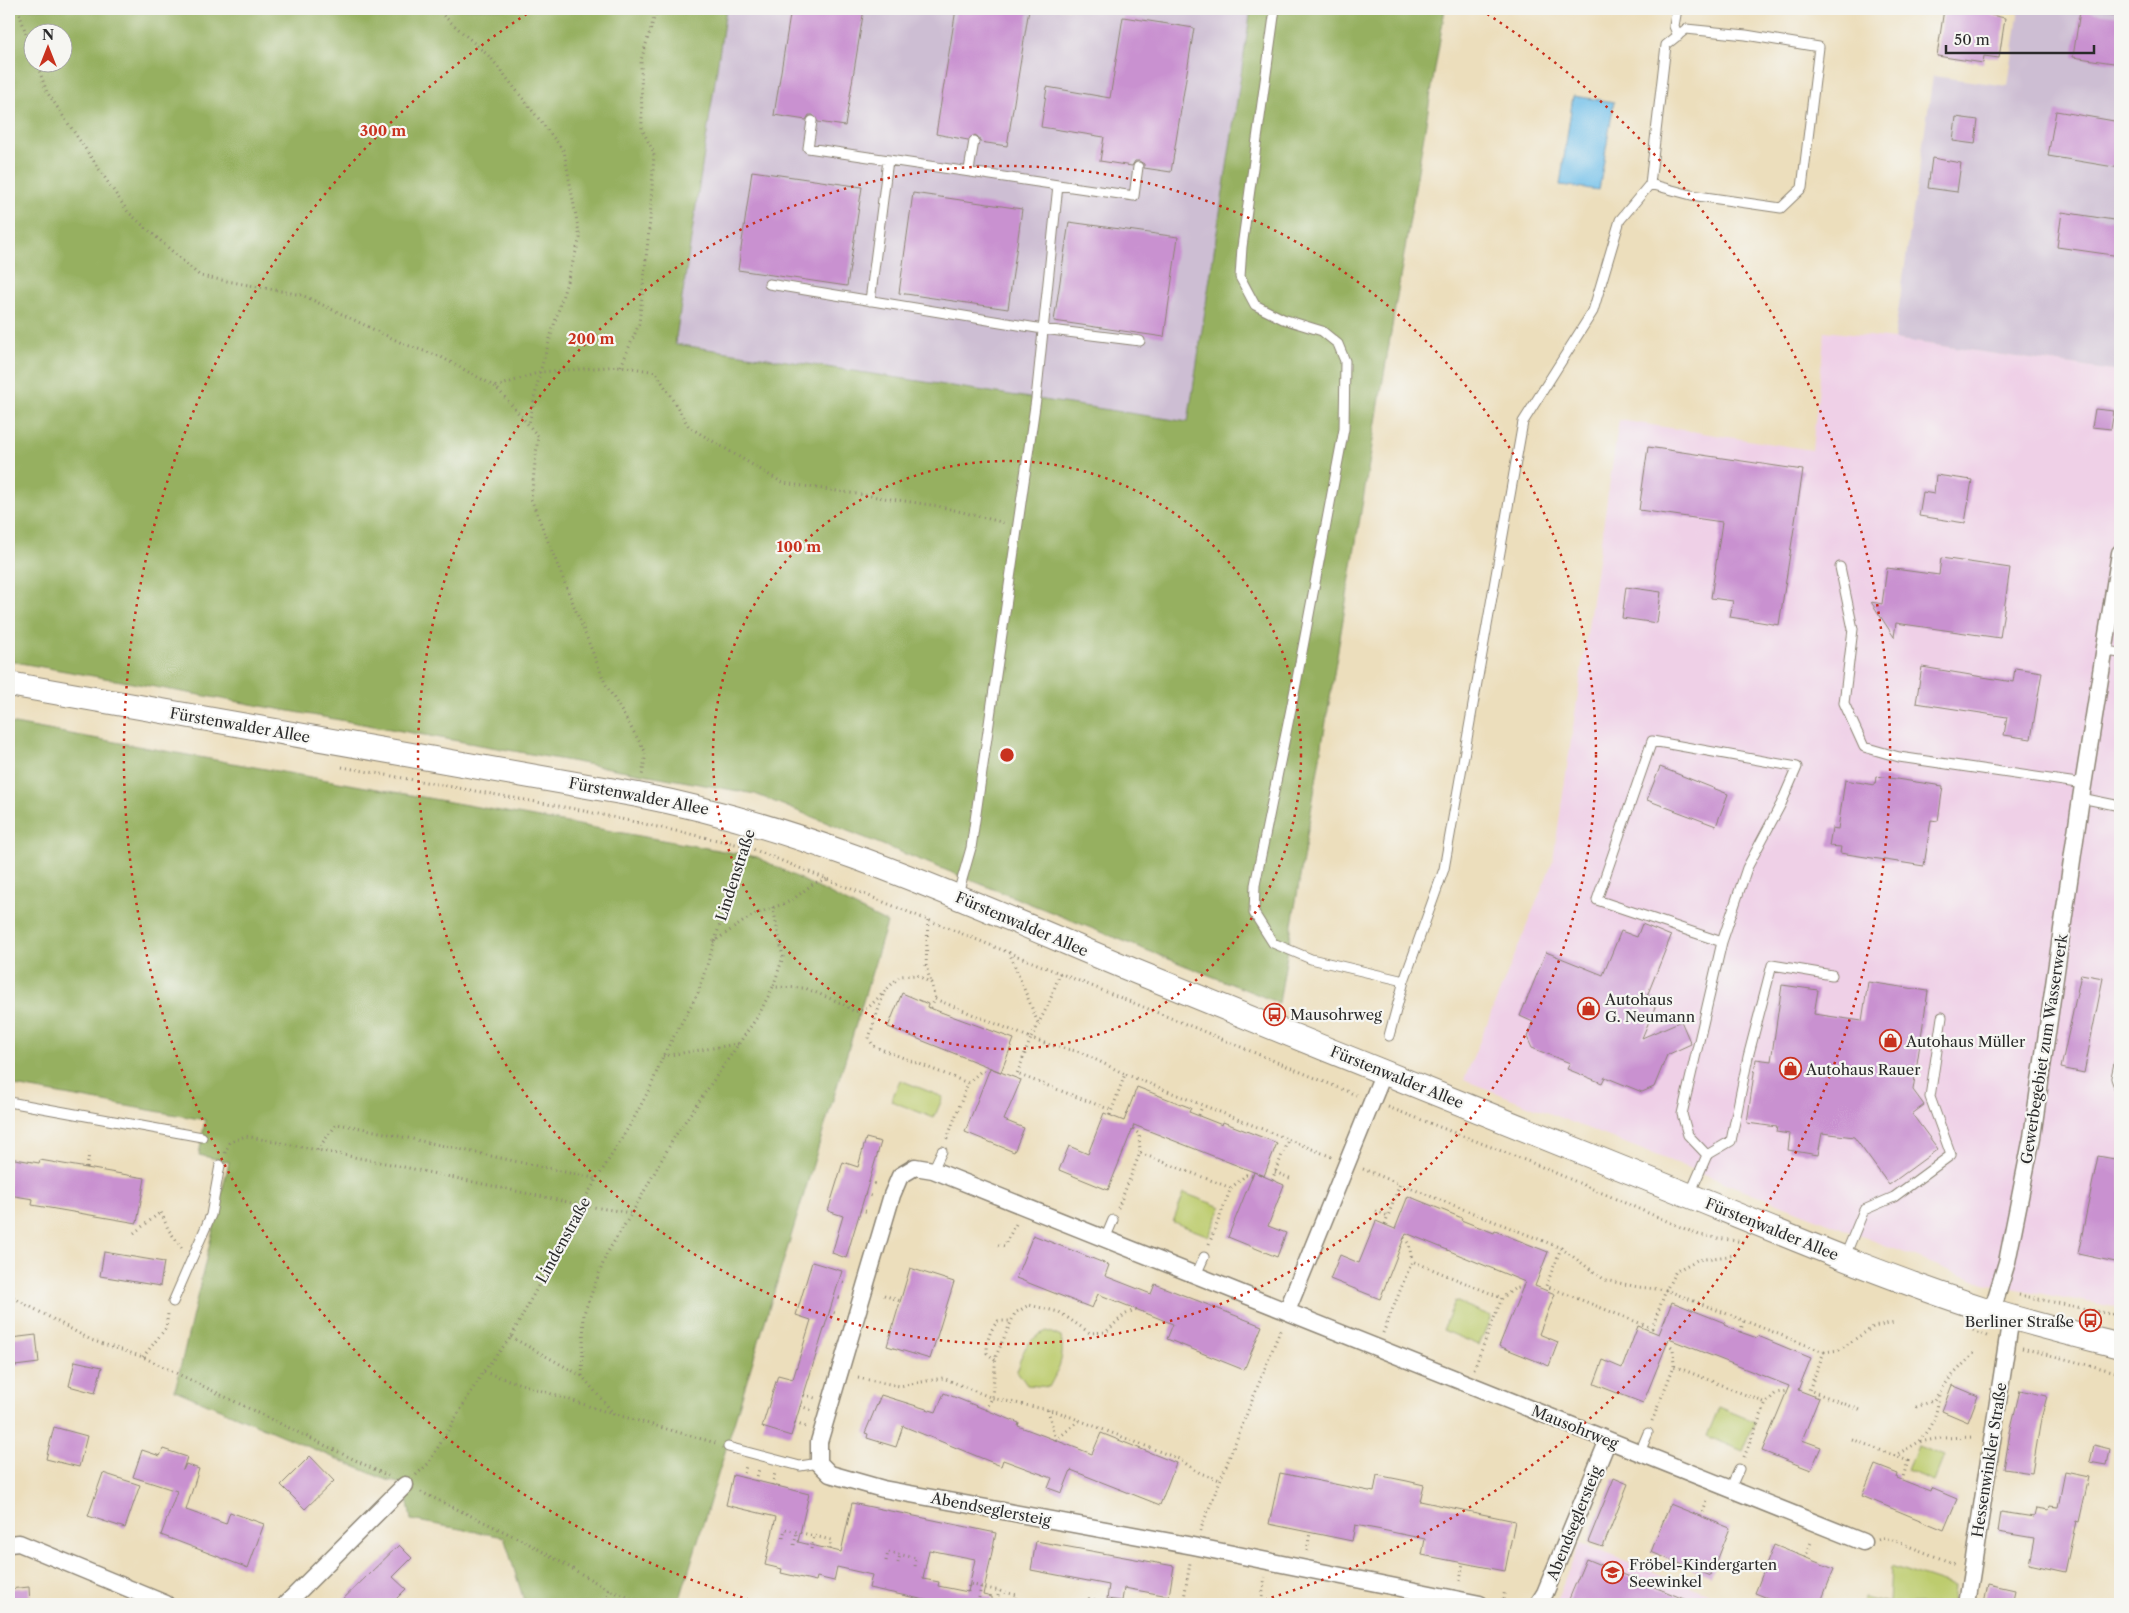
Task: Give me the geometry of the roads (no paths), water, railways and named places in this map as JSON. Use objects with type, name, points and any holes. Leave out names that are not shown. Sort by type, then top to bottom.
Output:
[{"type":"main road","name":"Fürstenwalder Allee","points":[[9,684],[638,795],[695,806],[752,822],[836,850],[957,897],[1198,997],[1844,1258],[2001,1306]]},
{"type":"main road","points":[[2001,1306],[2120,1346]]},
{"type":"street","name":"Gewerbegebiet zum Wasserwerk","points":[[2001,1306],[2007,1262],[2032,1137],[2082,791],[2113,652],[2120,553]]},
{"type":"street","points":[[1285,1317],[1384,1072]]},
{"type":"street","name":"Mausohrweg","points":[[819,1463],[819,1442],[892,1195],[900,1176],[915,1167],[933,1170],[1196,1275],[1285,1317],[1377,1347],[1863,1542]]},
{"type":"street","name":"Hessenwinkler Straße","points":[[1967,1604],[2007,1344],[2001,1306]]},
{"type":"street","name":"Abendseglersteig","points":[[1538,1604],[1545,1593],[1608,1440]]},
{"type":"street","name":"Abendseglersteig","points":[[819,1463],[830,1474],[883,1489],[1193,1546],[1480,1604]]},
{"type":"street","points":[[286,1604],[405,1485]]},
{"type":"street","points":[[9,1544],[19,1542],[166,1604]]},
{"type":"lane","points":[[1275,9],[1242,248],[1240,277],[1255,305],[1283,320],[1322,331],[1338,344],[1344,361],[1344,429],[1296,684],[1255,885],[1254,914],[1273,943],[1311,959],[1404,981]]},
{"type":"lane","points":[[1677,9],[1674,26],[1678,36]]},
{"type":"lane","points":[[1388,1036],[1404,981],[1444,869],[1523,422],[1593,311],[1620,220],[1650,184],[1666,45],[1686,29],[1746,35],[1819,47],[1802,188],[1781,208],[1691,195],[1650,184]]},
{"type":"lane","points":[[812,121],[808,148],[969,170],[1134,196],[1138,167]]},
{"type":"lane","points":[[969,170],[974,141]]},
{"type":"lane","points":[[870,301],[888,160]]},
{"type":"lane","points":[[957,897],[971,848],[1018,526],[1036,399],[1058,185]]},
{"type":"lane","points":[[769,284],[1043,329],[1140,341]]},
{"type":"lane","points":[[1840,567],[1853,629],[1844,703],[1864,747],[1899,757],[2082,791],[2120,806]]},
{"type":"lane","points":[[1707,1155],[1688,1134],[1682,1114],[1722,942],[1748,868],[1781,804],[1797,767],[1652,741],[1597,900],[1722,942]]},
{"type":"lane","points":[[1689,1195],[1707,1155],[1731,1141],[1748,1057],[1772,965],[1832,975]]},
{"type":"lane","points":[[1844,1258],[1864,1210],[1894,1197],[1951,1155],[1930,1097],[1942,1017]]},
{"type":"lane","points":[[2120,1059],[2116,1078],[2120,1090]]},
{"type":"lane","points":[[9,1102],[202,1137]]},
{"type":"lane","points":[[933,1170],[942,1151]]},
{"type":"lane","points":[[172,1302],[211,1215],[220,1165]]},
{"type":"lane","points":[[1105,1239],[1113,1220]]},
{"type":"lane","points":[[1196,1275],[1204,1257]]},
{"type":"lane","points":[[1640,1452],[1648,1433]]},
{"type":"lane","points":[[728,1447],[800,1466],[819,1463]]},
{"type":"lane","points":[[1730,1489],[1739,1469]]},
{"type":"water","points":[[1573,96],[1614,102],[1599,190],[1560,185]]},
{"type":"place","name":"Autohaus G. Neumann","points":[[1589,1008]]},
{"type":"place","name":"Mausohrweg","points":[[1274,1014]]},
{"type":"place","name":"Autohaus Müller","points":[[1890,1041]]},
{"type":"place","name":"Autohaus Rauer","points":[[1790,1069]]},
{"type":"place","name":"Berliner Straße","points":[[2090,1321]]},
{"type":"place","name":"Fröbel-Kindergarten Seewinkel","points":[[1613,1573]]}]
